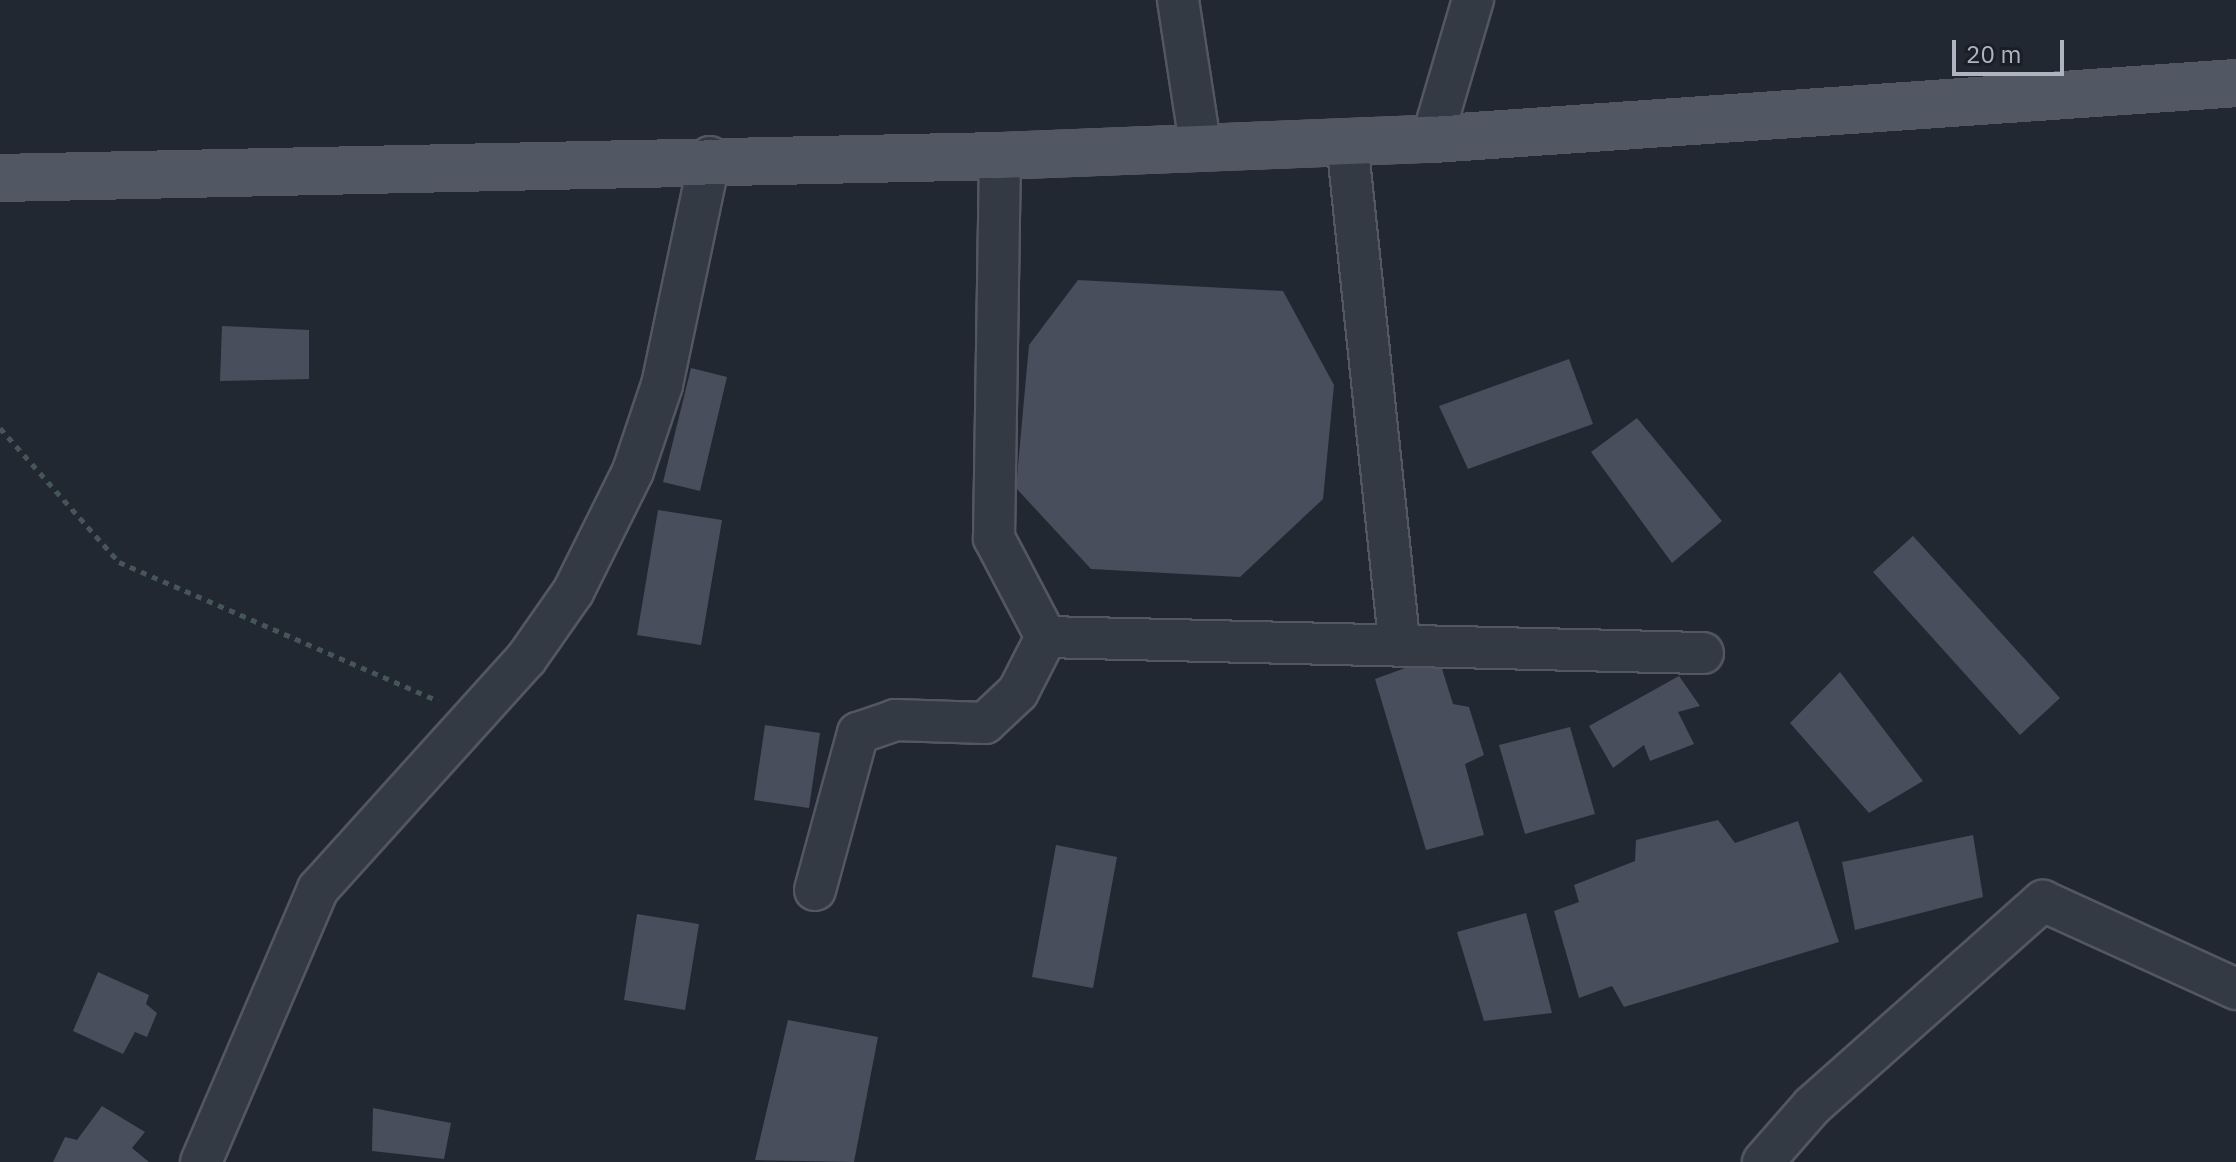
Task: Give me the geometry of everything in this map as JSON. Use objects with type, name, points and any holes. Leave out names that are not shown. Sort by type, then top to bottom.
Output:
[{"type":"main road","points":[[0,178],[710,157],[1000,156],[1200,144],[1432,139],[2236,83]]},
{"type":"street","points":[[1178,0],[1200,144]]},
{"type":"street","points":[[1432,139],[1473,0]]},
{"type":"street","points":[[1347,141],[1399,640]]},
{"type":"street","points":[[1000,156],[994,538],[1046,637]]},
{"type":"street","points":[[201,1162],[318,889],[470,715],[526,659],[573,592],[633,471],[681,313],[710,157]]},
{"type":"street","points":[[1046,637],[1399,640],[1703,653]]},
{"type":"street","points":[[815,890],[858,733],[895,720],[985,723],[1018,692],[1046,637]]},
{"type":"street","points":[[1763,1162],[1812,1106],[2043,901],[2236,989]]},
{"type":"path","points":[[0,428],[119,562],[470,715]]},
{"type":"building","points":[[1078,280],[1283,291],[1334,385],[1323,499],[1240,577],[1091,569],[1016,488],[1029,345]]},
{"type":"building","points":[[222,326],[309,330],[309,379],[220,381]]},
{"type":"building","points":[[1569,359],[1593,424],[1468,469],[1439,406]]},
{"type":"building","points":[[691,368],[727,377],[700,491],[663,482]]},
{"type":"building","points":[[1637,418],[1722,521],[1672,563],[1591,452]]},
{"type":"building","points":[[658,510],[722,520],[701,645],[637,635]]},
{"type":"building","points":[[1913,536],[2060,698],[2020,735],[1873,572]]},
{"type":"building","points":[[1438,656],[1453,704],[1469,707],[1484,755],[1465,764],[1484,835],[1426,850],[1375,679]]},
{"type":"building","points":[[1840,672],[1923,781],[1869,813],[1790,723]]},
{"type":"building","points":[[1679,676],[1700,706],[1678,712],[1694,744],[1650,761],[1644,745],[1613,768],[1589,726]]},
{"type":"building","points":[[765,725],[820,733],[809,808],[754,800]]},
{"type":"building","points":[[1570,727],[1595,814],[1525,834],[1499,745]]},
{"type":"building","points":[[1718,820],[1735,843],[1798,821],[1839,942],[1624,1007],[1612,986],[1579,998],[1554,911],[1579,902],[1574,885],[1635,861],[1636,840]]},
{"type":"building","points":[[1973,835],[1983,897],[1855,930],[1842,862]]},
{"type":"building","points":[[1056,845],[1117,857],[1093,988],[1032,977]]},
{"type":"building","points":[[1526,913],[1552,1013],[1484,1021],[1457,932]]},
{"type":"building","points":[[637,914],[699,924],[685,1010],[624,1000]]},
{"type":"building","points":[[98,972],[149,995],[146,1004],[157,1013],[147,1037],[135,1032],[123,1054],[73,1031]]},
{"type":"building","points":[[788,1020],[878,1037],[854,1162],[755,1160]]},
{"type":"building","points":[[102,1106],[145,1132],[132,1148],[149,1162],[53,1162],[65,1137],[77,1140]]},
{"type":"building","points":[[373,1108],[451,1123],[444,1159],[372,1151]]}]
